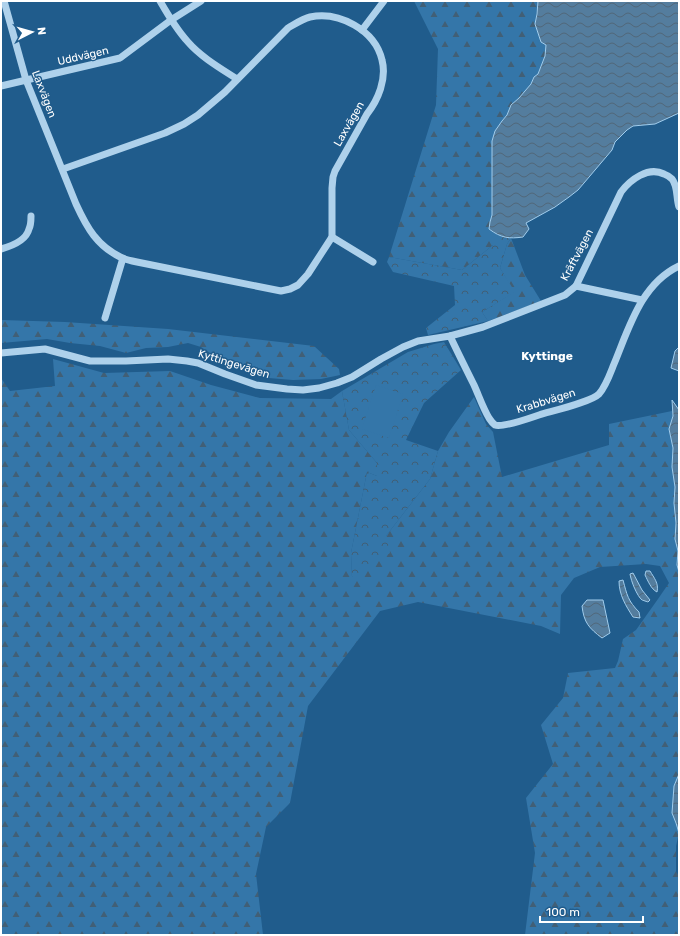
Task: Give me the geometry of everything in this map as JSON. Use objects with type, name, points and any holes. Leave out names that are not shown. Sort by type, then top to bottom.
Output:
[{"type":"street","name":"Laxvägen","points":[[4,1],[26,80],[85,223],[104,247],[123,258],[144,264],[281,291],[298,285],[308,274],[332,237],[333,177],[379,94],[382,83],[383,61],[373,40],[354,25],[341,19],[329,16],[308,18],[288,28],[225,92],[198,115],[184,124],[165,133],[63,169]]},
{"type":"street","points":[[160,1],[171,20],[188,43],[237,80]]},
{"type":"street","name":"Uddvägen","points":[[1,86],[120,58],[171,20],[201,1]]},
{"type":"street","points":[[362,30],[384,1]]},
{"type":"street","name":"Kräftvägen","points":[[450,336],[483,327],[565,295],[576,286],[621,192],[627,184],[636,178],[652,172],[660,172],[671,178],[674,183],[679,206]]},
{"type":"street","points":[[1,249],[24,238],[30,228],[31,216]]},
{"type":"street","points":[[332,237],[373,262]]},
{"type":"street","points":[[105,318],[123,258]]},
{"type":"street","points":[[576,286],[642,300],[662,277],[679,266]]},
{"type":"street","name":"Krabbvägen","points":[[450,336],[489,417],[497,426],[504,425],[581,402],[598,395],[608,377],[632,318],[642,300]]},
{"type":"street","name":"Kyttingevägen","points":[[1,353],[45,349],[90,361],[168,359],[187,361],[198,363],[256,385],[303,390],[320,388],[352,377],[403,347],[418,342],[450,336]]},
{"type":"green space","points":[[414,1],[538,1],[535,24],[541,41],[546,45],[545,56],[538,74],[534,77],[531,84],[519,98],[511,105],[492,141],[492,215],[489,229],[493,232],[493,245],[462,270],[389,257],[436,105],[438,49]]},
{"type":"green space","points":[[493,232],[500,236],[511,238],[507,244],[500,268],[515,292],[482,312],[488,321],[428,335],[426,328],[455,305],[454,286],[393,272],[387,262],[389,257],[462,270],[493,245]]},
{"type":"green space","points":[[511,238],[525,275],[541,301],[488,321],[482,312],[514,292],[500,268],[507,244]]},
{"type":"green space","points":[[1,320],[65,322],[168,329],[314,346],[339,369],[340,375],[321,379],[293,380],[269,378],[222,361],[201,347],[188,343],[168,347],[146,348],[126,353],[100,346],[47,339],[1,343]]},
{"type":"green space","points":[[444,342],[461,370],[424,403],[406,440],[438,451],[430,479],[386,536],[390,553],[352,577],[351,553],[367,472],[377,476],[377,463],[349,430],[342,391],[408,352]]},
{"type":"green space","points":[[53,359],[104,373],[170,371],[211,385],[260,398],[331,399],[342,391],[349,430],[377,463],[377,476],[367,472],[351,553],[352,577],[430,479],[438,451],[449,432],[474,397],[486,424],[493,432],[502,477],[609,445],[609,424],[672,411],[673,416],[669,429],[673,448],[672,467],[675,487],[675,539],[678,551],[677,565],[679,572],[679,774],[674,786],[673,798],[676,823],[679,833],[676,846],[676,872],[679,876],[679,935],[525,935],[535,853],[526,798],[553,764],[541,725],[563,698],[568,673],[615,668],[623,639],[636,630],[669,583],[660,566],[646,564],[600,567],[574,578],[561,595],[560,634],[541,626],[418,602],[380,611],[308,706],[290,803],[266,827],[256,874],[263,935],[1,935],[1,378],[10,391],[55,386]]},
{"type":"green space","points":[[376,385],[403,394],[389,438],[362,429]]},
{"type":"water","points":[[538,1],[679,1],[679,113],[655,124],[633,126],[627,130],[615,142],[612,150],[578,190],[555,207],[526,223],[529,229],[523,237],[509,238],[501,236],[489,229],[492,215],[492,141],[495,131],[507,115],[511,105],[519,98],[531,84],[534,77],[538,74],[545,56],[546,45],[541,42],[535,24]]},
{"type":"water","points":[[679,347],[679,371],[671,368],[675,351]]},
{"type":"water","points":[[672,400],[679,410],[679,572],[677,565],[678,551],[675,539],[675,487],[672,467],[673,448],[669,429],[673,416]]},
{"type":"water","points":[[646,571],[650,571],[657,583],[657,592],[653,589],[645,575]]},
{"type":"water","points":[[633,573],[642,590],[650,600],[648,602],[642,600],[636,592],[630,574]]},
{"type":"water","points":[[623,580],[628,598],[639,612],[640,618],[633,617],[623,600],[619,581]]},
{"type":"water","points":[[587,600],[603,600],[610,633],[602,638],[590,628],[584,617],[582,606]]},
{"type":"water","points":[[679,774],[679,833],[672,813],[674,786]]},
{"type":"district","name":"Kyttinge","points":[[547,356]]}]
